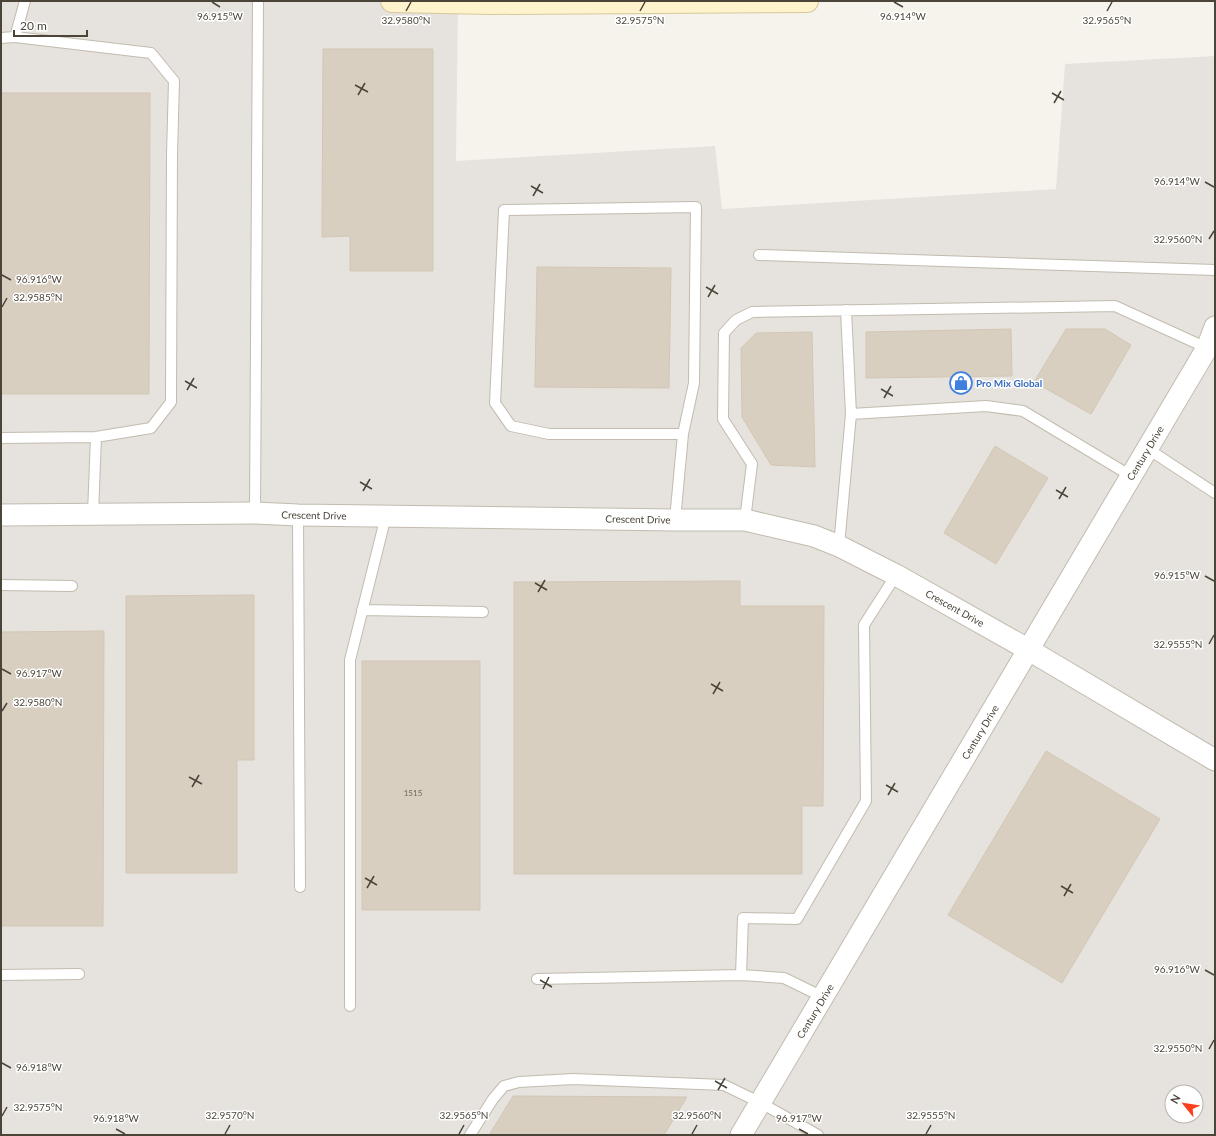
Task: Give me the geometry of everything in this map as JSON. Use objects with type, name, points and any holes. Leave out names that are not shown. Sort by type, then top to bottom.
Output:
[{"type":"main road","points":[[392,1],[490,3],[807,1]]},
{"type":"street","name":"Century Drive","points":[[741,1135],[1148,449],[1207,348],[1215,327]]},
{"type":"street","name":"Crescent Drive","points":[[1,514],[255,513],[298,516],[745,520],[814,536],[839,546],[896,575],[1029,650],[1215,760]]},
{"type":"lane","points":[[15,37],[25,1]]},
{"type":"lane","points":[[255,513],[258,1]]},
{"type":"lane","points":[[1,38],[15,37],[151,53],[174,81],[172,163],[171,402],[151,428],[96,437],[1,438]]},
{"type":"lane","points":[[675,520],[683,434],[694,383],[696,207],[504,210],[495,403],[512,426],[549,434],[683,434]]},
{"type":"lane","points":[[759,256],[1215,270]]},
{"type":"lane","points":[[745,520],[752,464],[723,419],[724,333],[736,320],[752,312],[1115,306],[1207,348]]},
{"type":"lane","points":[[839,546],[851,414],[846,310]]},
{"type":"lane","points":[[851,414],[986,406],[1023,411],[1132,476]]},
{"type":"lane","points":[[93,514],[96,437]]},
{"type":"lane","points":[[1148,449],[1215,493]]},
{"type":"lane","points":[[298,516],[300,887]]},
{"type":"lane","points":[[350,1006],[350,660],[386,516]]},
{"type":"lane","points":[[741,975],[743,918],[797,919],[866,801],[864,625],[896,575]]},
{"type":"lane","points":[[1,585],[72,586]]},
{"type":"lane","points":[[362,610],[483,612]]},
{"type":"lane","points":[[1,975],[80,974]]},
{"type":"lane","points":[[537,979],[741,975],[784,978],[823,997]]},
{"type":"lane","points":[[470,1135],[492,1099],[504,1086],[520,1082],[572,1079],[724,1085],[761,1103],[818,1135]]},
{"type":"shaded area","points":[[1,1],[458,1],[456,161],[715,146],[722,209],[1056,189],[1065,64],[1215,56],[1215,1135],[1,1135]]},
{"type":"building","points":[[323,49],[433,49],[433,271],[350,271],[350,236],[322,237]]},
{"type":"building","points":[[1,93],[150,93],[149,394],[1,394]]},
{"type":"building","points":[[537,267],[671,268],[669,388],[535,387]]},
{"type":"building","points":[[1011,329],[1012,376],[866,378],[866,332]]},
{"type":"building","points":[[1066,329],[1105,329],[1131,345],[1091,414],[1034,382]]},
{"type":"building","points":[[812,332],[815,467],[771,465],[742,417],[741,348],[756,333]]},
{"type":"building","points":[[995,446],[1048,478],[996,564],[944,533]]},
{"type":"building","points":[[740,581],[740,606],[824,606],[823,806],[802,806],[802,874],[514,874],[514,582]]},
{"type":"building","points":[[254,595],[254,760],[237,760],[237,873],[126,873],[126,596]]},
{"type":"building","points":[[104,631],[103,926],[1,926],[1,632]]},
{"type":"building","points":[[362,661],[480,661],[480,910],[362,910]]},
{"type":"building","points":[[1046,751],[1160,819],[1062,983],[948,915]]},
{"type":"building","points":[[513,1096],[687,1097],[664,1135],[489,1135]]},
{"type":"place","name":"Pro Mix Global","points":[[961,383]]}]
